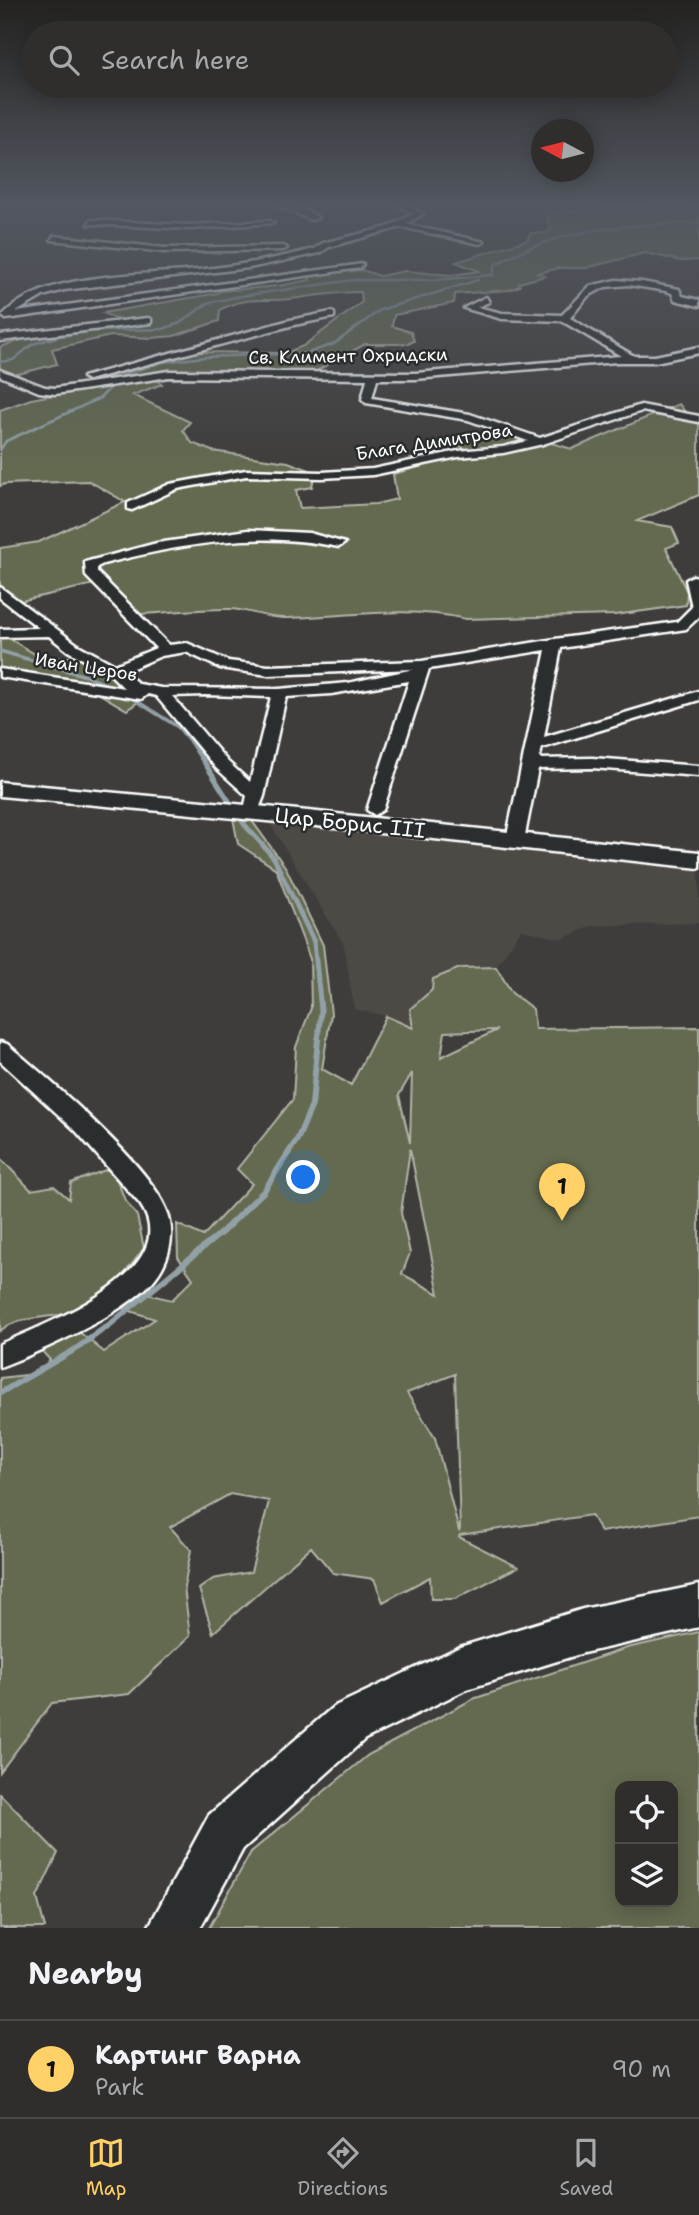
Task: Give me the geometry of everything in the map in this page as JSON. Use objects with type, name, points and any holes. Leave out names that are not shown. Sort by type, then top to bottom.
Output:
[{"type":"street","points":[[3,316],[13,307],[45,294]]},
{"type":"street","points":[[3,316],[160,294]]},
{"type":"street","points":[[564,318],[587,294]]},
{"type":"street","points":[[677,294],[678,298],[699,303]]},
{"type":"street","points":[[486,300],[468,308],[502,316],[564,318],[632,359]]},
{"type":"street","points":[[55,391],[72,382],[118,367],[331,315]]},
{"type":"street","points":[[0,338],[148,321]]},
{"type":"street","name":"Св. Климент Охридски","points":[[0,373],[43,390],[55,391],[169,374],[415,376],[655,359],[699,350]]},
{"type":"street","points":[[373,376],[367,398],[370,401],[470,417],[538,442]]},
{"type":"street","name":"Блага Димитрова","points":[[132,506],[174,486],[246,473],[322,475],[373,472],[458,454],[503,450],[538,442],[641,408],[699,419]]},
{"type":"street","points":[[166,650],[91,573],[90,565],[97,561],[198,537],[288,535],[339,543]]},
{"type":"street","points":[[0,591],[73,648],[115,670],[123,681],[135,688],[164,696],[195,689],[280,693],[329,691],[420,671],[437,662],[681,626],[691,619],[699,607],[693,580]]},
{"type":"street","points":[[0,633],[50,632]]},
{"type":"street","points":[[515,841],[555,643]]},
{"type":"street","points":[[115,670],[166,650],[190,648],[223,664],[323,671],[407,664],[420,671]]},
{"type":"street","points":[[375,810],[420,671]]},
{"type":"street","name":"Иван Церов","points":[[0,673],[164,696]]},
{"type":"street","points":[[254,805],[280,693]]},
{"type":"street","points":[[535,745],[684,702],[699,695]]},
{"type":"street","points":[[164,696],[254,805]]},
{"type":"street","points":[[530,764],[592,763],[699,771]]},
{"type":"street","name":"Цар Борис III","points":[[0,789],[215,809],[254,805],[515,841],[699,860]]},
{"type":"street","points":[[0,1049],[75,1116],[120,1164],[154,1206],[159,1223],[159,1244],[153,1263],[135,1284],[50,1334],[0,1356]]},
{"type":"street","points":[[173,1928],[226,1832],[349,1723],[460,1669],[583,1631],[699,1606]]},
{"type":"shaded area","points":[[269,822],[699,866],[699,923],[591,926],[562,939],[521,930],[496,967],[460,968],[410,1009],[414,1029],[386,1016],[354,1009],[344,945]]},
{"type":"green space","points":[[212,294],[327,294],[237,303],[220,310],[219,321],[174,336],[111,336],[52,349],[57,364],[10,376],[0,373],[0,347],[42,333],[125,323],[103,313]]},
{"type":"green space","points":[[361,294],[455,294],[454,303],[394,315],[392,326],[411,332],[414,341],[408,344],[365,344],[318,370],[316,376],[169,374],[65,390],[70,385],[101,380],[136,367],[193,352],[285,353],[303,346],[362,302]]},
{"type":"green space","points":[[153,377],[162,384],[133,395],[190,422],[183,430],[192,443],[212,451],[288,462],[315,472],[312,487],[296,490],[300,508],[376,504],[397,499],[393,474],[474,452],[445,440],[503,429],[572,449],[679,404],[690,418],[699,420],[699,495],[637,521],[672,527],[679,543],[666,548],[687,592],[686,605],[615,615],[466,619],[398,612],[284,618],[231,609],[139,614],[103,582],[21,601],[0,586],[0,548],[39,542],[125,502],[89,481],[0,486],[0,410],[31,399]]},
{"type":"green space","points":[[0,633],[43,659],[88,656],[149,694],[127,710],[96,692],[66,680],[0,673]]},
{"type":"green space","points":[[233,818],[252,821],[286,868],[323,945],[331,1014],[322,1069],[351,1085],[386,1016],[413,1028],[410,1009],[432,990],[433,979],[460,968],[496,967],[512,993],[533,1009],[535,1029],[699,1027],[699,1516],[601,1532],[591,1515],[460,1535],[459,1537],[518,1567],[455,1599],[431,1599],[430,1577],[383,1602],[374,1579],[333,1573],[311,1547],[213,1633],[199,1589],[213,1579],[251,1572],[269,1501],[230,1494],[170,1527],[191,1550],[184,1587],[190,1636],[129,1694],[52,1703],[0,1772],[0,1378],[35,1374],[50,1360],[39,1348],[79,1332],[104,1352],[155,1319],[124,1309],[138,1292],[172,1300],[193,1279],[178,1257],[177,1224],[203,1236],[252,1184],[237,1169],[293,1099],[296,1047],[311,1008],[310,959],[276,869],[238,844]],"holes":[[[496,1030],[497,1030],[441,1057],[445,1032]],[[412,1073],[410,1143],[399,1095]],[[410,1149],[439,1294],[402,1274],[410,1253],[401,1213]],[[455,1374],[459,1531],[435,1438],[407,1393]]]},
{"type":"green space","points":[[0,1158],[31,1190],[54,1186],[69,1199],[71,1183],[108,1169],[137,1216],[144,1248],[117,1282],[93,1303],[73,1312],[19,1321],[0,1331]]},
{"type":"green space","points":[[699,1632],[699,1928],[209,1928],[251,1852],[368,1755],[473,1699],[627,1648]]},
{"type":"green space","points":[[0,1794],[58,1853],[37,1897],[45,1928],[0,1928]]},
{"type":"waterway","points":[[0,362],[13,360],[33,344],[60,336],[97,331],[163,329],[180,323],[208,303],[255,294]]},
{"type":"waterway","points":[[0,450],[6,441],[100,398],[123,375],[162,362],[205,357],[307,353],[334,344],[380,310],[432,294]]},
{"type":"waterway","points":[[0,651],[89,677],[118,690]]},
{"type":"waterway","points":[[127,695],[178,727],[192,744]]},
{"type":"waterway","points":[[191,742],[244,824],[274,858],[314,942],[321,1010],[318,1041]]},
{"type":"waterway","points":[[0,1393],[76,1349],[113,1322],[222,1232],[264,1191],[298,1138],[312,1105],[318,1039]]},
{"type":"place","name":"Картинг Варна","points":[[562,1221]]}]
